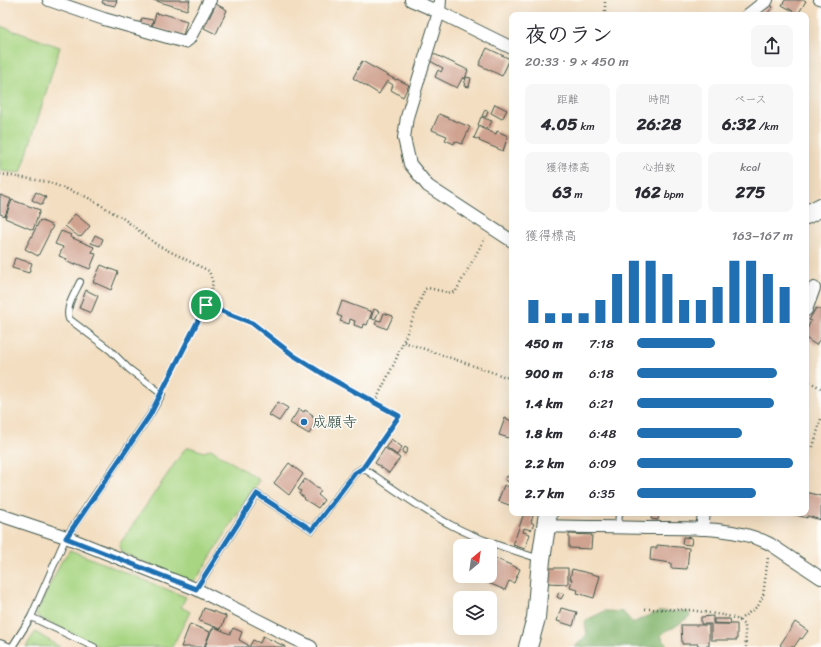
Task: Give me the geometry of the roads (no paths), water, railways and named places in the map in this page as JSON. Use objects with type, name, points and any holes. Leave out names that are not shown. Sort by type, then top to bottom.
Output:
[{"type":"street","points":[[49,0],[104,19],[185,42],[189,39],[210,0]]},
{"type":"street","points":[[411,0],[439,6],[509,46]]},
{"type":"street","points":[[752,12],[767,0]]},
{"type":"street","points":[[439,6],[407,117],[404,138],[410,164],[428,186],[509,239]]},
{"type":"street","points":[[809,213],[821,207]]},
{"type":"street","points":[[809,301],[814,287]]},
{"type":"street","points":[[0,515],[66,538],[196,589],[310,647]]},
{"type":"street","points":[[702,529],[704,516]]},
{"type":"street","points":[[528,647],[536,618],[541,560],[547,520],[618,528],[702,529],[745,535],[770,544],[821,578]]},
{"type":"lane","points":[[817,0],[821,2]]},
{"type":"lane","points":[[0,643],[11,647],[31,617],[66,538],[150,415],[162,394],[129,369],[110,350],[69,319],[67,314],[69,305],[80,282]]},
{"type":"lane","points":[[196,589],[257,494],[312,530],[355,473],[363,468],[416,504],[451,525],[495,545],[541,560]]},
{"type":"lane","points":[[618,528],[619,516]]},
{"type":"lane","points":[[31,617],[94,647]]},
{"type":"place","name":"成願寺","points":[[304,422]]}]
